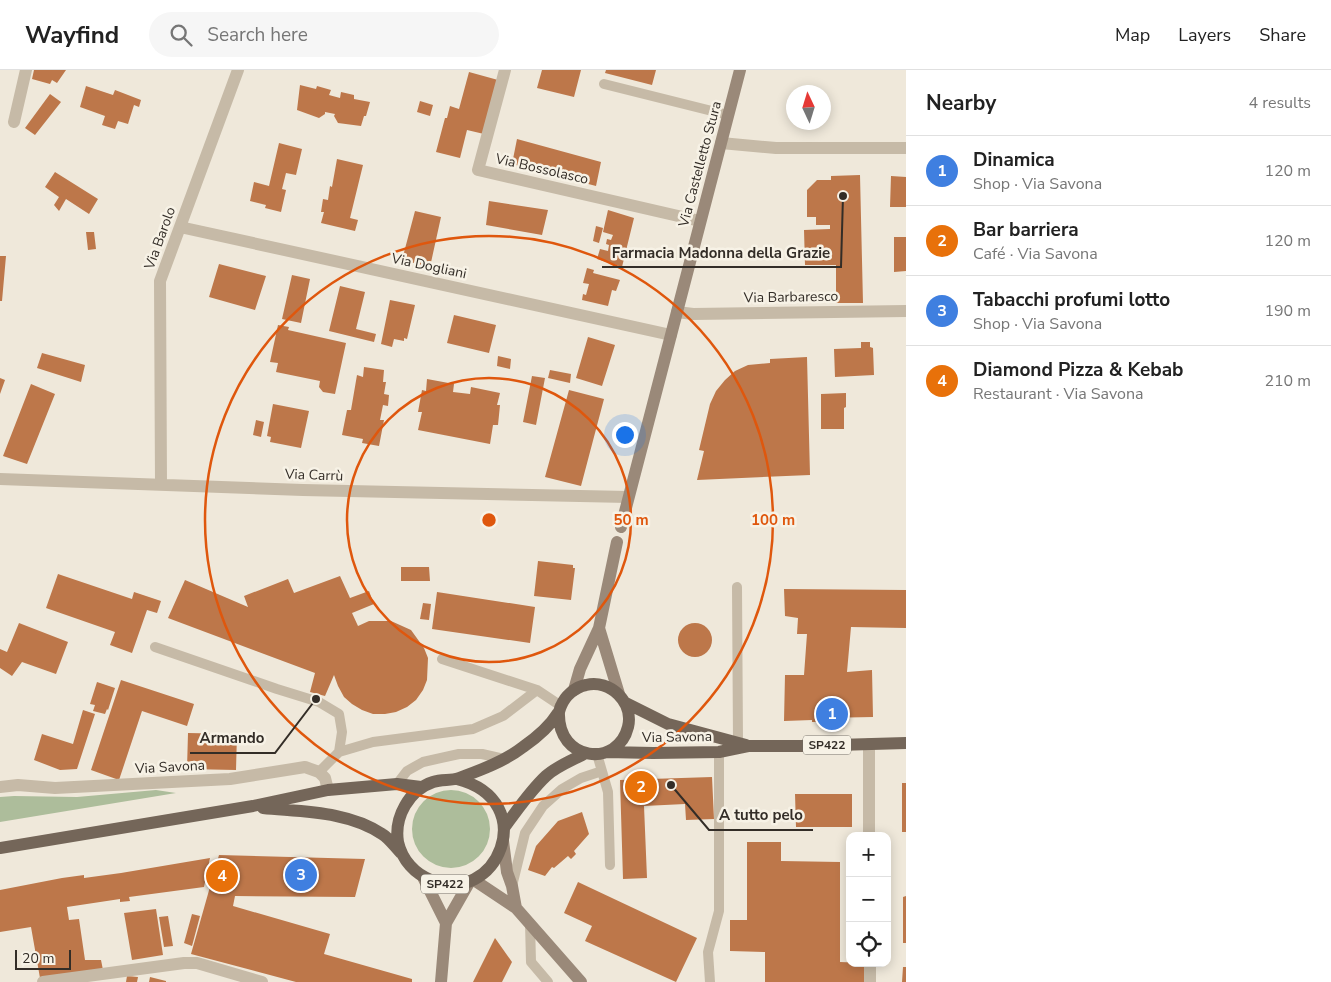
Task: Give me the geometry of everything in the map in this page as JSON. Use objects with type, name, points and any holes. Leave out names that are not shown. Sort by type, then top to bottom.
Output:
[{"type":"main road","name":"SP422","points":[[504,834],[498,856],[484,873],[472,880],[454,884],[438,883],[423,877],[409,865],[398,842],[398,826],[402,811],[410,798],[421,787],[444,779],[457,779],[512,755],[528,744],[560,709],[566,697],[574,690],[585,685],[598,684],[609,687],[623,699],[629,715],[624,737],[617,746],[596,753]]},
{"type":"main road","name":"Via Savona","points":[[623,699],[668,724],[743,744],[906,743]]},
{"type":"main road","points":[[560,709],[559,723],[562,733],[568,742],[576,749],[596,753]]},
{"type":"main road","name":"Via Savona","points":[[504,834],[523,802],[546,776],[562,764],[596,753],[719,752],[743,744]]},
{"type":"main road","points":[[457,779],[471,783],[484,790],[494,801],[501,814],[504,834]]},
{"type":"main road","name":"SP422","points":[[0,848],[254,806],[328,790],[397,784],[421,787]]},
{"type":"main road","name":"SP422","points":[[254,806],[340,816],[359,821],[384,835],[404,857]]},
{"type":"street","points":[[14,122],[26,70]]},
{"type":"street","name":"Via Barolo","points":[[161,484],[160,281],[238,70]]},
{"type":"street","name":"Via Bossolasco","points":[[505,70],[478,170],[700,221]]},
{"type":"street","name":"Via Castelletto Stura","points":[[621,527],[740,70]]},
{"type":"street","points":[[721,143],[776,148],[906,148]]},
{"type":"street","name":"Via Dogliani","points":[[180,226],[671,335]]},
{"type":"street","name":"Via Barbaresco","points":[[677,312],[693,314],[906,311]]},
{"type":"street","name":"Via Carrù","points":[[0,479],[303,490],[628,497]]},
{"type":"street","points":[[574,690],[580,669],[599,628],[617,542]]},
{"type":"street","points":[[599,628],[623,699]]},
{"type":"street","points":[[869,744],[869,832]]},
{"type":"street","name":"Via Savona","points":[[0,787],[18,785],[55,788],[230,779],[304,767],[319,772]]},
{"type":"street","points":[[319,772],[325,778],[328,790]]},
{"type":"street","points":[[504,834],[507,872],[516,908]]},
{"type":"street","points":[[423,877],[446,923]]},
{"type":"street","points":[[440,982],[446,923],[472,880],[516,908],[581,982]]},
{"type":"street","points":[[43,982],[184,963],[197,963],[262,982]]},
{"type":"street","points":[[870,967],[870,982]]},
{"type":"lane","points":[[604,84],[728,115]]},
{"type":"lane","points":[[737,587],[743,744]]},
{"type":"lane","points":[[155,647],[319,702],[339,714],[342,732],[339,752]]},
{"type":"lane","points":[[442,659],[537,690],[560,709]]},
{"type":"lane","points":[[319,772],[339,752],[372,742],[473,729],[503,716],[537,690]]},
{"type":"lane","points":[[710,982],[708,952],[719,911],[719,752]]},
{"type":"lane","points":[[596,753],[608,792],[610,865]]},
{"type":"lane","points":[[397,784],[407,771],[423,762],[459,754],[482,754],[504,759]]},
{"type":"lane","points":[[512,886],[525,833],[543,806],[562,789],[581,778],[602,771]]},
{"type":"lane","points":[[530,923],[531,962],[548,982]]},
{"type":"green space","points":[[156,790],[176,793],[0,822],[0,797],[77,797]]},
{"type":"green space","points":[[451,790],[466,793],[483,807],[487,814],[490,829],[487,844],[473,861],[466,865],[451,868],[436,865],[419,851],[415,844],[412,829],[415,814],[429,797],[436,793]]},
{"type":"building","points":[[34,70],[66,70],[57,83],[52,80],[50,84],[32,79]]},
{"type":"building","points":[[542,70],[581,70],[574,97],[537,88]]},
{"type":"building","points":[[606,70],[656,70],[652,85],[605,73]]},
{"type":"building","points":[[469,72],[498,80],[484,134],[467,130],[460,158],[436,152],[450,106],[459,109]]},
{"type":"building","points":[[300,85],[316,89],[317,86],[331,90],[329,95],[340,98],[341,92],[354,95],[354,99],[370,102],[361,126],[338,123],[334,116],[335,114],[325,112],[319,118],[297,110]]},
{"type":"building","points":[[86,86],[113,95],[115,90],[141,100],[139,107],[134,105],[128,124],[118,121],[115,129],[102,125],[105,116],[80,107]]},
{"type":"building","points":[[50,94],[61,102],[35,135],[25,128]]},
{"type":"building","points":[[420,101],[433,105],[430,116],[417,112]]},
{"type":"building","points":[[517,139],[601,162],[596,186],[512,164]]},
{"type":"building","points":[[279,143],[302,149],[296,175],[286,173],[282,189],[286,190],[281,212],[265,208],[266,205],[250,201],[254,182],[269,186]]},
{"type":"building","points":[[337,159],[363,165],[350,218],[358,220],[355,231],[321,223],[324,212],[321,212],[323,199],[328,200]]},
{"type":"building","points":[[55,172],[98,199],[89,214],[66,199],[59,211],[54,205],[59,197],[45,187]]},
{"type":"building","points":[[860,175],[863,303],[836,303],[836,265],[805,265],[804,230],[830,229],[830,225],[816,225],[816,217],[807,217],[807,190],[817,180],[831,180],[831,176]]},
{"type":"building","points":[[891,176],[906,177],[906,207],[890,207]]},
{"type":"building","points":[[489,201],[548,210],[542,235],[486,225]]},
{"type":"building","points":[[608,210],[634,218],[622,267],[597,259],[600,249],[608,251],[607,239],[611,240],[613,235],[603,232]]},
{"type":"building","points":[[415,211],[441,217],[430,267],[402,260]]},
{"type":"building","points":[[596,226],[603,228],[599,243],[593,241]]},
{"type":"building","points":[[86,232],[94,232],[96,249],[88,250]]},
{"type":"building","points":[[894,237],[906,237],[906,271],[894,272]]},
{"type":"building","points":[[0,256],[6,256],[2,301],[0,301]]},
{"type":"building","points":[[219,264],[266,276],[255,310],[209,297]]},
{"type":"building","points":[[587,268],[594,270],[593,273],[620,280],[616,291],[612,290],[608,306],[582,300],[583,294],[586,295],[589,284],[583,283]]},
{"type":"building","points":[[292,275],[310,279],[301,323],[282,319]]},
{"type":"building","points":[[340,286],[365,292],[356,329],[376,334],[374,342],[329,331]]},
{"type":"building","points":[[390,300],[415,305],[407,339],[404,338],[404,341],[394,339],[392,347],[381,344]]},
{"type":"building","points":[[454,315],[496,325],[489,353],[447,343]]},
{"type":"building","points":[[278,325],[289,327],[288,330],[346,343],[335,394],[323,392],[319,387],[320,381],[276,372],[278,363],[270,362]]},
{"type":"building","points":[[588,337],[615,345],[602,386],[576,378]]},
{"type":"building","points":[[861,342],[870,342],[870,347],[873,348],[874,375],[835,377],[834,349],[861,348]]},
{"type":"building","points":[[42,353],[85,365],[81,382],[37,368]]},
{"type":"building","points":[[498,356],[511,359],[510,369],[497,366]]},
{"type":"building","points":[[807,357],[810,475],[697,480],[704,451],[699,450],[710,404],[716,391],[725,380],[735,371],[748,365],[770,363],[770,359]]},
{"type":"building","points":[[364,367],[384,370],[383,382],[386,382],[384,394],[389,395],[388,406],[383,405],[380,420],[384,420],[379,446],[362,443],[363,439],[342,435],[347,410],[351,410],[357,375],[363,377]]},
{"type":"building","points":[[550,370],[571,374],[570,383],[548,378]]},
{"type":"building","points":[[532,376],[545,378],[536,425],[523,422]]},
{"type":"building","points":[[0,378],[5,380],[0,394]]},
{"type":"building","points":[[427,379],[454,384],[453,392],[470,394],[471,387],[500,393],[497,405],[500,405],[498,425],[493,425],[490,444],[418,430],[422,412],[418,412],[422,390],[426,391]]},
{"type":"building","points":[[31,384],[55,394],[27,464],[3,456]]},
{"type":"building","points":[[569,390],[604,399],[581,486],[545,477]]},
{"type":"building","points":[[846,393],[844,429],[821,429],[821,394]]},
{"type":"building","points":[[273,404],[309,411],[301,448],[270,442],[271,437],[267,436]]},
{"type":"building","points":[[256,420],[264,422],[261,437],[253,435]]},
{"type":"building","points":[[538,561],[573,565],[573,568],[575,568],[571,600],[534,596]]},
{"type":"building","points":[[401,567],[429,567],[430,581],[401,581]]},
{"type":"building","points":[[58,574],[132,599],[134,592],[161,601],[157,613],[147,610],[132,653],[110,645],[115,632],[46,608]]},
{"type":"building","points":[[340,576],[350,598],[369,591],[374,604],[352,613],[358,626],[369,621],[391,621],[411,630],[424,648],[428,658],[427,680],[416,700],[407,707],[385,714],[373,714],[362,710],[344,697],[334,675],[325,696],[310,692],[315,673],[168,618],[185,580],[248,607],[244,596],[288,579],[294,593]]},
{"type":"building","points":[[784,589],[906,590],[906,628],[851,627],[847,672],[872,670],[873,717],[822,718],[821,722],[812,722],[812,720],[784,721],[785,675],[804,675],[807,634],[797,634],[798,618],[785,616]]},
{"type":"building","points":[[437,592],[535,607],[530,643],[432,629]]},
{"type":"building","points":[[423,603],[431,604],[429,620],[420,619]]},
{"type":"building","points":[[19,623],[68,642],[56,674],[22,662],[12,676],[0,668],[0,649],[7,652]]},
{"type":"building","points":[[695,623],[707,628],[712,640],[707,652],[695,657],[683,652],[678,640],[683,628]]},
{"type":"building","points":[[121,680],[194,704],[187,726],[142,711],[119,780],[91,770]]},
{"type":"building","points":[[97,682],[115,688],[105,714],[93,711],[95,705],[90,704]]},
{"type":"building","points":[[83,710],[95,714],[77,769],[60,770],[34,760],[42,734],[73,744]]},
{"type":"building","points":[[188,733],[237,734],[236,770],[187,769]]},
{"type":"building","points":[[712,777],[714,819],[686,820],[685,804],[644,806],[647,878],[623,879],[620,780]]},
{"type":"building","points":[[902,783],[906,783],[906,832],[902,832]]},
{"type":"building","points":[[795,794],[852,794],[852,827],[796,827]]},
{"type":"building","points":[[582,812],[589,834],[574,851],[576,854],[571,859],[568,856],[554,868],[552,867],[545,876],[528,870],[536,846],[558,821]]},
{"type":"building","points":[[747,842],[781,842],[781,861],[840,862],[840,962],[846,962],[846,967],[865,967],[865,982],[765,982],[765,952],[730,951],[730,920],[747,920]]},
{"type":"building","points":[[219,855],[365,859],[355,897],[235,896],[233,906],[330,934],[324,954],[412,979],[412,982],[296,982],[191,954]]},
{"type":"building","points":[[210,858],[204,887],[129,897],[130,901],[120,902],[120,899],[67,907],[69,920],[79,919],[85,960],[101,960],[103,970],[40,978],[31,927],[0,932],[0,890],[62,878],[84,875],[84,878],[121,873]]},
{"type":"building","points":[[578,882],[697,938],[676,982],[585,941],[592,926],[564,913]]},
{"type":"building","points":[[906,896],[906,943],[903,943],[903,897]]},
{"type":"building","points":[[156,909],[163,955],[132,960],[124,913]]},
{"type":"building","points":[[192,914],[200,916],[192,946],[184,943]]},
{"type":"building","points":[[168,916],[173,946],[164,947],[159,917]]},
{"type":"building","points":[[495,938],[512,962],[502,982],[473,982]]},
{"type":"building","points":[[903,967],[906,967],[906,982],[902,982]]},
{"type":"building","points":[[127,976],[138,977],[137,982],[126,982]]},
{"type":"building","points":[[150,977],[166,981],[166,982],[149,982]]},
{"type":"place","name":"Farmacia Madonna della Grazie","points":[[843,196]]},
{"type":"place","name":"Armando","points":[[316,699]]},
{"type":"place","name":"Dinamica","points":[[832,714]]},
{"type":"place","name":"A tutto pelo","points":[[671,785]]},
{"type":"place","name":"Bar barriera","points":[[641,787]]},
{"type":"place","name":"Tabacchi profumi lotto","points":[[301,875]]},
{"type":"place","name":"Diamond Pizza & Kebab","points":[[222,876]]}]
